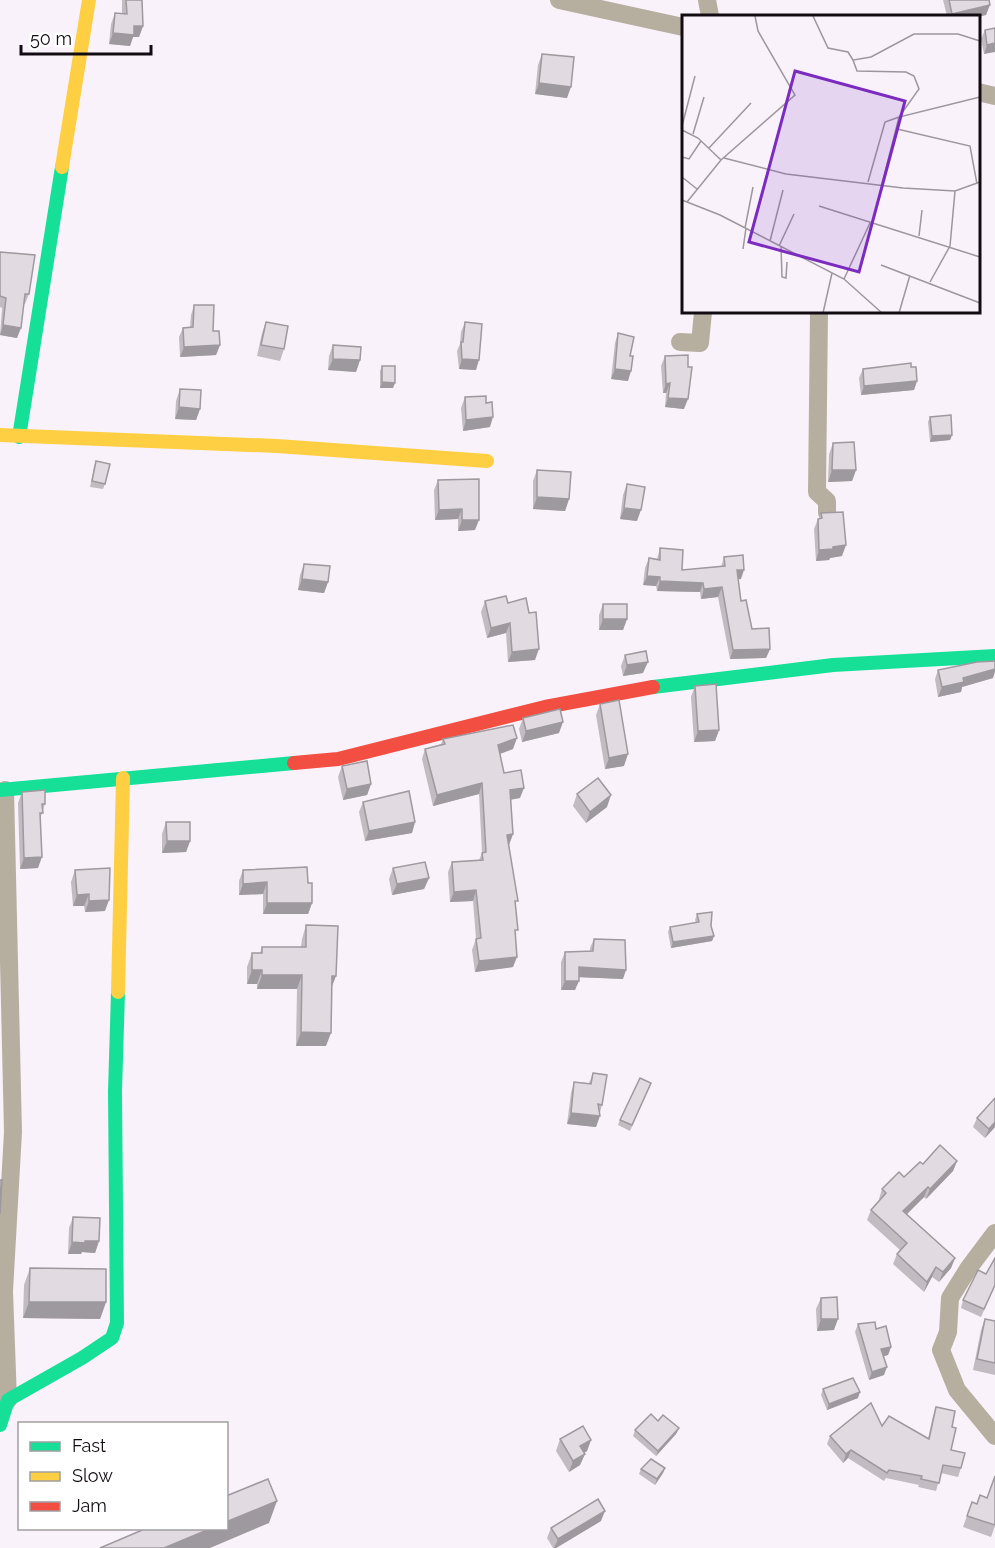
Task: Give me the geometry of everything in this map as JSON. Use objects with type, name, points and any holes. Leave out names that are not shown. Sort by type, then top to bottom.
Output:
[{"type":"street","points":[[19,437],[89,0]]},
{"type":"street","points":[[559,0],[682,27]]},
{"type":"street","points":[[707,0],[710,15]]},
{"type":"street","points":[[980,92],[995,96]]},
{"type":"street","points":[[680,342],[700,343],[703,314]]},
{"type":"street","points":[[819,314],[817,492],[827,501],[827,513]]},
{"type":"street","points":[[0,435],[277,446],[487,461]]},
{"type":"street","points":[[0,1425],[4,1403],[2,1291],[13,1132],[3,790],[338,759],[545,707],[635,689],[834,665],[995,657]]},
{"type":"street","points":[[4,1403],[112,1338],[117,1323],[114,1091],[123,778]]},
{"type":"street","points":[[995,1233],[950,1298],[948,1332],[940,1350],[957,1390],[995,1436]]},
{"type":"building","points":[[126,0],[142,0],[143,26],[134,26],[134,35],[113,33],[115,13],[127,14]]},
{"type":"building","points":[[949,0],[989,0],[990,5],[952,14]]},
{"type":"building","points":[[995,28],[995,43],[987,45],[985,30]]},
{"type":"building","points":[[542,54],[574,57],[571,87],[539,83]]},
{"type":"building","points":[[0,252],[35,255],[29,294],[25,294],[21,328],[3,325],[6,298],[0,296]]},
{"type":"building","points":[[194,305],[214,305],[213,331],[219,331],[220,345],[184,347],[183,328],[193,327]]},
{"type":"building","points":[[266,322],[288,326],[284,349],[261,345]]},
{"type":"building","points":[[465,322],[482,324],[479,360],[462,359],[461,342],[463,342]]},
{"type":"building","points":[[618,333],[634,337],[630,356],[633,356],[631,371],[615,369]]},
{"type":"building","points":[[333,345],[361,347],[360,360],[333,359]]},
{"type":"building","points":[[688,355],[688,367],[692,367],[688,399],[668,398],[670,383],[666,384],[665,356]]},
{"type":"building","points":[[911,363],[911,367],[916,367],[917,381],[864,386],[863,369]]},
{"type":"building","points":[[382,366],[395,366],[395,383],[382,382]]},
{"type":"building","points":[[180,389],[201,390],[200,409],[179,407]]},
{"type":"building","points":[[486,396],[486,403],[492,402],[493,417],[466,420],[465,397]]},
{"type":"building","points":[[951,415],[952,435],[932,436],[930,417]]},
{"type":"building","points":[[854,442],[856,470],[832,470],[833,443]]},
{"type":"building","points":[[96,461],[110,464],[105,484],[92,481]]},
{"type":"building","points":[[537,470],[571,472],[569,499],[537,497]]},
{"type":"building","points":[[479,479],[479,520],[462,520],[462,509],[439,510],[438,480]]},
{"type":"building","points":[[627,484],[645,487],[641,510],[624,508]]},
{"type":"building","points":[[843,512],[846,545],[819,550],[818,519],[822,518],[821,513]]},
{"type":"building","points":[[660,548],[683,550],[682,570],[725,566],[724,557],[743,555],[744,570],[737,570],[741,601],[746,600],[752,629],[769,628],[770,649],[733,650],[722,587],[704,589],[703,583],[660,581],[660,577],[647,576],[649,558],[660,560]]},
{"type":"building","points":[[304,564],[330,566],[328,582],[302,579]]},
{"type":"building","points":[[506,596],[508,603],[526,598],[529,613],[536,612],[539,649],[512,652],[510,623],[491,628],[485,601]]},
{"type":"building","points":[[603,604],[627,604],[627,619],[603,619]]},
{"type":"building","points":[[646,651],[648,662],[627,665],[625,655]]},
{"type":"building","points":[[995,661],[995,669],[963,678],[964,682],[942,687],[938,670],[977,662]]},
{"type":"building","points":[[716,684],[719,730],[698,731],[695,686]]},
{"type":"building","points":[[619,700],[628,754],[609,758],[600,704]]},
{"type":"building","points":[[560,709],[563,722],[526,731],[523,718]]},
{"type":"building","points":[[513,725],[517,738],[498,745],[504,773],[521,770],[524,788],[510,790],[513,834],[507,835],[518,901],[515,901],[518,930],[515,930],[517,957],[479,961],[476,939],[481,938],[476,890],[454,892],[452,862],[483,860],[482,853],[486,852],[482,783],[437,795],[425,749],[445,744],[443,739]]},
{"type":"building","points":[[367,761],[371,784],[347,789],[342,766]]},
{"type":"building","points":[[598,778],[611,795],[590,812],[577,794]]},
{"type":"building","points":[[45,790],[45,804],[42,804],[43,813],[40,813],[42,857],[24,858],[22,792]]},
{"type":"building","points":[[409,791],[415,822],[369,831],[363,802]]},
{"type":"building","points":[[166,822],[190,822],[190,841],[167,841]]},
{"type":"building","points":[[425,862],[429,878],[397,884],[393,868]]},
{"type":"building","points":[[307,867],[308,883],[312,883],[312,903],[267,903],[267,882],[243,884],[243,870]]},
{"type":"building","points":[[110,868],[109,900],[89,901],[89,894],[77,895],[75,870]]},
{"type":"building","points":[[712,912],[711,926],[714,936],[673,942],[670,927],[699,922],[697,914]]},
{"type":"building","points":[[306,925],[338,926],[336,976],[332,976],[331,1033],[301,1032],[302,975],[262,975],[262,970],[252,970],[252,953],[262,953],[262,947],[306,947]]},
{"type":"building","points":[[594,939],[625,940],[626,970],[579,967],[579,981],[565,981],[565,952],[593,951]]},
{"type":"building","points":[[593,1073],[607,1075],[602,1105],[598,1104],[600,1116],[571,1113],[574,1082],[591,1084]]},
{"type":"building","points":[[640,1078],[651,1083],[632,1125],[620,1120]]},
{"type":"building","points":[[995,1098],[995,1122],[989,1129],[977,1118]]},
{"type":"building","points":[[940,1145],[957,1161],[930,1189],[928,1187],[903,1211],[955,1258],[943,1272],[936,1267],[927,1282],[897,1254],[907,1243],[871,1210],[886,1193],[882,1189],[899,1172],[904,1177],[920,1162],[923,1164]]},
{"type":"building","points":[[0,1180],[2,1180],[0,1214]]},
{"type":"building","points":[[73,1217],[100,1218],[99,1241],[72,1242]]},
{"type":"building","points":[[995,1258],[995,1285],[984,1309],[963,1300],[978,1270],[986,1274]]},
{"type":"building","points":[[30,1268],[106,1269],[106,1302],[29,1302]]},
{"type":"building","points":[[837,1297],[838,1319],[821,1319],[821,1298]]},
{"type":"building","points":[[985,1319],[995,1321],[995,1363],[977,1359]]},
{"type":"building","points":[[875,1322],[876,1329],[886,1326],[891,1347],[881,1349],[887,1367],[872,1372],[858,1324]]},
{"type":"building","points":[[853,1378],[860,1392],[829,1404],[823,1389]]},
{"type":"building","points":[[871,1403],[882,1426],[889,1416],[929,1439],[936,1407],[955,1411],[952,1427],[956,1428],[951,1450],[965,1453],[961,1468],[943,1465],[939,1483],[921,1479],[922,1476],[889,1470],[887,1473],[851,1450],[846,1454],[830,1436]]},
{"type":"building","points":[[651,1414],[658,1421],[663,1415],[679,1428],[658,1451],[635,1430]]},
{"type":"building","points":[[583,1426],[591,1440],[580,1446],[585,1454],[573,1461],[560,1439]]},
{"type":"building","points":[[651,1459],[665,1468],[657,1479],[641,1469]]},
{"type":"building","points":[[995,1476],[995,1525],[967,1516],[972,1502],[977,1504],[980,1495],[987,1498]]},
{"type":"building","points":[[268,1479],[277,1501],[228,1521],[228,1495]]},
{"type":"building","points":[[598,1499],[605,1511],[558,1539],[551,1528]]},
{"type":"building","points":[[142,1530],[207,1530],[164,1548],[100,1548]]},
{"type":"traffic: fast","points":[[19,437],[62,167]]},
{"type":"traffic: fast","points":[[653,687],[833,665],[995,656]]},
{"type":"traffic: fast","points":[[0,790],[294,763]]},
{"type":"traffic: fast","points":[[0,1425],[8,1400],[82,1358],[112,1338],[117,1323],[115,1091],[118,992]]},
{"type":"traffic: slow","points":[[62,167],[89,0]]},
{"type":"traffic: slow","points":[[0,435],[277,446],[487,461]]},
{"type":"traffic: slow","points":[[118,992],[123,778]]},
{"type":"traffic: jam","points":[[294,763],[338,759],[545,707],[653,687]]}]
